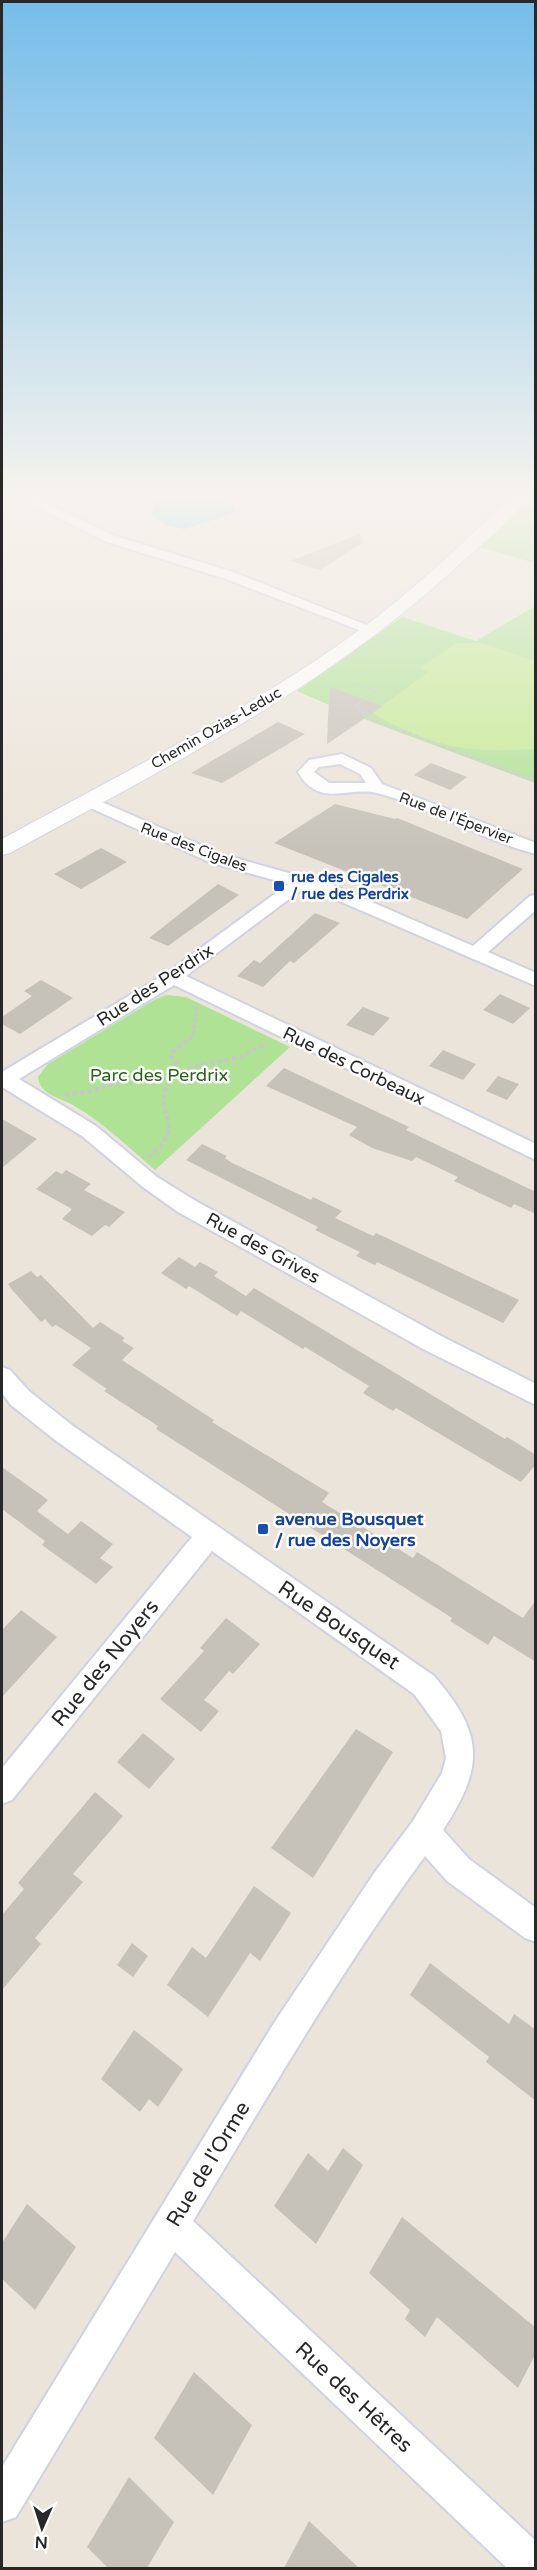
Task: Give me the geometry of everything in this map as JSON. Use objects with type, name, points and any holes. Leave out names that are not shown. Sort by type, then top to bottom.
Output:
[{"type":"street","points":[[326,613],[372,630]]},
{"type":"street","name":"Chemin Ozias-Leduc","points":[[2,848],[260,704],[372,630],[393,613]]},
{"type":"street","name":"Rue de l'Épervier","points":[[376,787],[536,849]]},
{"type":"street","name":"Rue des Cigales","points":[[88,801],[215,858],[329,890],[536,980]]},
{"type":"street","name":"Rue des Perdrix","points":[[3,1080],[173,977],[303,881]]},
{"type":"street","points":[[476,954],[536,900]]},
{"type":"street","name":"Rue des Corbeaux","points":[[173,977],[536,1153]]},
{"type":"street","name":"Rue des Grives","points":[[3,1080],[89,1131],[164,1192],[433,1343],[536,1395]]},
{"type":"street","name":"Rue Bousquet","points":[[2,1377],[20,1398],[48,1421],[424,1685],[445,1708],[459,1740],[460,1764],[454,1787],[424,1832]]},
{"type":"street","name":"Rue des Noyers","points":[[2,1790],[209,1536]]},
{"type":"street","points":[[424,1832],[458,1870],[536,1927]]},
{"type":"street","name":"Rue de l'Orme","points":[[2,2503],[286,2035],[386,1883],[424,1832]]},
{"type":"street","name":"Rue des Hêtres","points":[[172,2226],[536,2568]]},
{"type":"path","points":[[352,682],[376,691],[356,705],[367,718],[536,781]]},
{"type":"path","points":[[135,1170],[169,1139],[172,1131],[165,1103],[165,1090],[176,1076],[178,1067],[170,1054],[193,1035],[195,1009],[205,993]]},
{"type":"path","points":[[43,1102],[125,1080],[158,1081],[176,1076],[193,1067],[254,1052],[280,1030]]},
{"type":"green space","points":[[523,613],[535,613],[535,783],[345,712],[297,691],[402,617],[476,641]]},
{"type":"green space","points":[[456,643],[482,643],[535,661],[535,749],[489,750],[450,746],[413,734],[372,713],[429,672],[420,668]]},
{"type":"green space","name":"Parc des Perdrix","points":[[166,995],[186,997],[290,1047],[155,1170],[95,1120],[42,1088],[38,1077],[48,1064]]},
{"type":"building","points":[[330,687],[383,706],[327,744],[328,717]]},
{"type":"building","points":[[278,722],[305,734],[222,783],[191,773]]},
{"type":"building","points":[[431,763],[467,777],[450,790],[414,775]]},
{"type":"building","points":[[335,804],[397,818],[523,869],[467,919],[274,843]]},
{"type":"building","points":[[101,848],[127,862],[81,889],[54,874]]},
{"type":"building","points":[[218,884],[239,895],[168,946],[149,938]]},
{"type":"building","points":[[315,913],[340,923],[294,963],[290,961],[263,987],[237,976],[254,960],[260,963]]},
{"type":"building","points":[[41,980],[73,998],[20,1034],[2,1024],[2,1017],[32,996],[24,991]]},
{"type":"building","points":[[500,994],[530,1008],[513,1024],[483,1010]]},
{"type":"building","points":[[363,1007],[390,1018],[373,1036],[346,1025]]},
{"type":"building","points":[[443,1050],[476,1064],[463,1080],[429,1066]]},
{"type":"building","points":[[284,1068],[409,1127],[406,1130],[536,1192],[536,1214],[514,1204],[511,1208],[454,1181],[458,1177],[416,1157],[412,1161],[372,1148],[349,1135],[357,1127],[266,1086]]},
{"type":"building","points":[[498,1076],[519,1084],[507,1100],[486,1091]]},
{"type":"building","points":[[2,1119],[37,1139],[2,1168]]},
{"type":"building","points":[[202,1144],[227,1156],[225,1158],[232,1163],[311,1200],[313,1197],[342,1211],[335,1218],[373,1236],[376,1233],[519,1300],[503,1323],[377,1262],[375,1265],[356,1256],[360,1252],[315,1230],[318,1227],[186,1160]]},
{"type":"building","points":[[66,1170],[91,1184],[84,1190],[125,1212],[109,1227],[105,1225],[92,1236],[62,1219],[72,1209],[36,1189],[56,1171],[62,1174]]},
{"type":"building","points":[[179,1257],[195,1267],[200,1262],[218,1272],[214,1276],[246,1296],[254,1288],[505,1439],[507,1437],[536,1455],[536,1464],[521,1482],[396,1408],[393,1411],[363,1393],[369,1386],[305,1347],[303,1349],[241,1311],[237,1316],[189,1286],[186,1289],[161,1273]]},
{"type":"building","points":[[31,1271],[37,1277],[41,1275],[93,1328],[100,1322],[125,1338],[122,1341],[134,1348],[122,1360],[214,1420],[212,1422],[329,1493],[322,1502],[413,1558],[417,1552],[523,1618],[536,1600],[536,1662],[494,1636],[488,1645],[450,1621],[452,1618],[156,1429],[158,1426],[104,1391],[107,1389],[72,1365],[91,1348],[56,1325],[52,1327],[45,1319],[41,1322],[8,1284]]},
{"type":"building","points":[[2,1467],[48,1500],[37,1511],[68,1534],[81,1521],[113,1544],[100,1558],[113,1567],[96,1584],[42,1545],[45,1541],[2,1509]]},
{"type":"building","points":[[21,1610],[57,1637],[2,1697],[2,1630]]},
{"type":"building","points":[[226,1618],[260,1644],[233,1674],[229,1671],[204,1700],[219,1711],[201,1732],[160,1699],[204,1651],[200,1648]]},
{"type":"building","points":[[356,1729],[393,1752],[313,1878],[271,1848]]},
{"type":"building","points":[[143,1733],[175,1759],[149,1789],[117,1762]]},
{"type":"building","points":[[95,1792],[123,1816],[73,1874],[83,1882],[35,1938],[41,1944],[2,1990],[2,1915],[24,1889],[18,1883]]},
{"type":"building","points":[[254,1886],[291,1913],[260,1961],[250,1953],[208,2017],[167,1985],[192,1947],[206,1958]]},
{"type":"building","points":[[132,1943],[148,1956],[133,1977],[117,1965]]},
{"type":"building","points":[[430,1963],[509,2024],[514,2014],[536,2030],[536,2101],[486,2062],[489,2057],[410,1995]]},
{"type":"building","points":[[134,2030],[183,2069],[158,2107],[149,2099],[140,2112],[101,2079]]},
{"type":"building","points":[[343,2148],[363,2165],[316,2244],[274,2206],[308,2153],[328,2171]]},
{"type":"building","points":[[27,2204],[76,2247],[35,2310],[2,2279],[2,2243]]},
{"type":"building","points":[[402,2217],[536,2328],[536,2353],[518,2388],[437,2317],[425,2337],[405,2319],[410,2310],[369,2273]]},
{"type":"building","points":[[194,2372],[252,2425],[213,2495],[154,2438]]},
{"type":"building","points":[[129,2477],[174,2522],[147,2568],[108,2568],[87,2547]]},
{"type":"building","points":[[309,2521],[359,2568],[284,2568]]},
{"type":"place","name":"rue des Cigales / rue des Perdrix","points":[[279,886]]},
{"type":"place","name":"avenue Bousquet / rue des Noyers","points":[[263,1529]]}]
